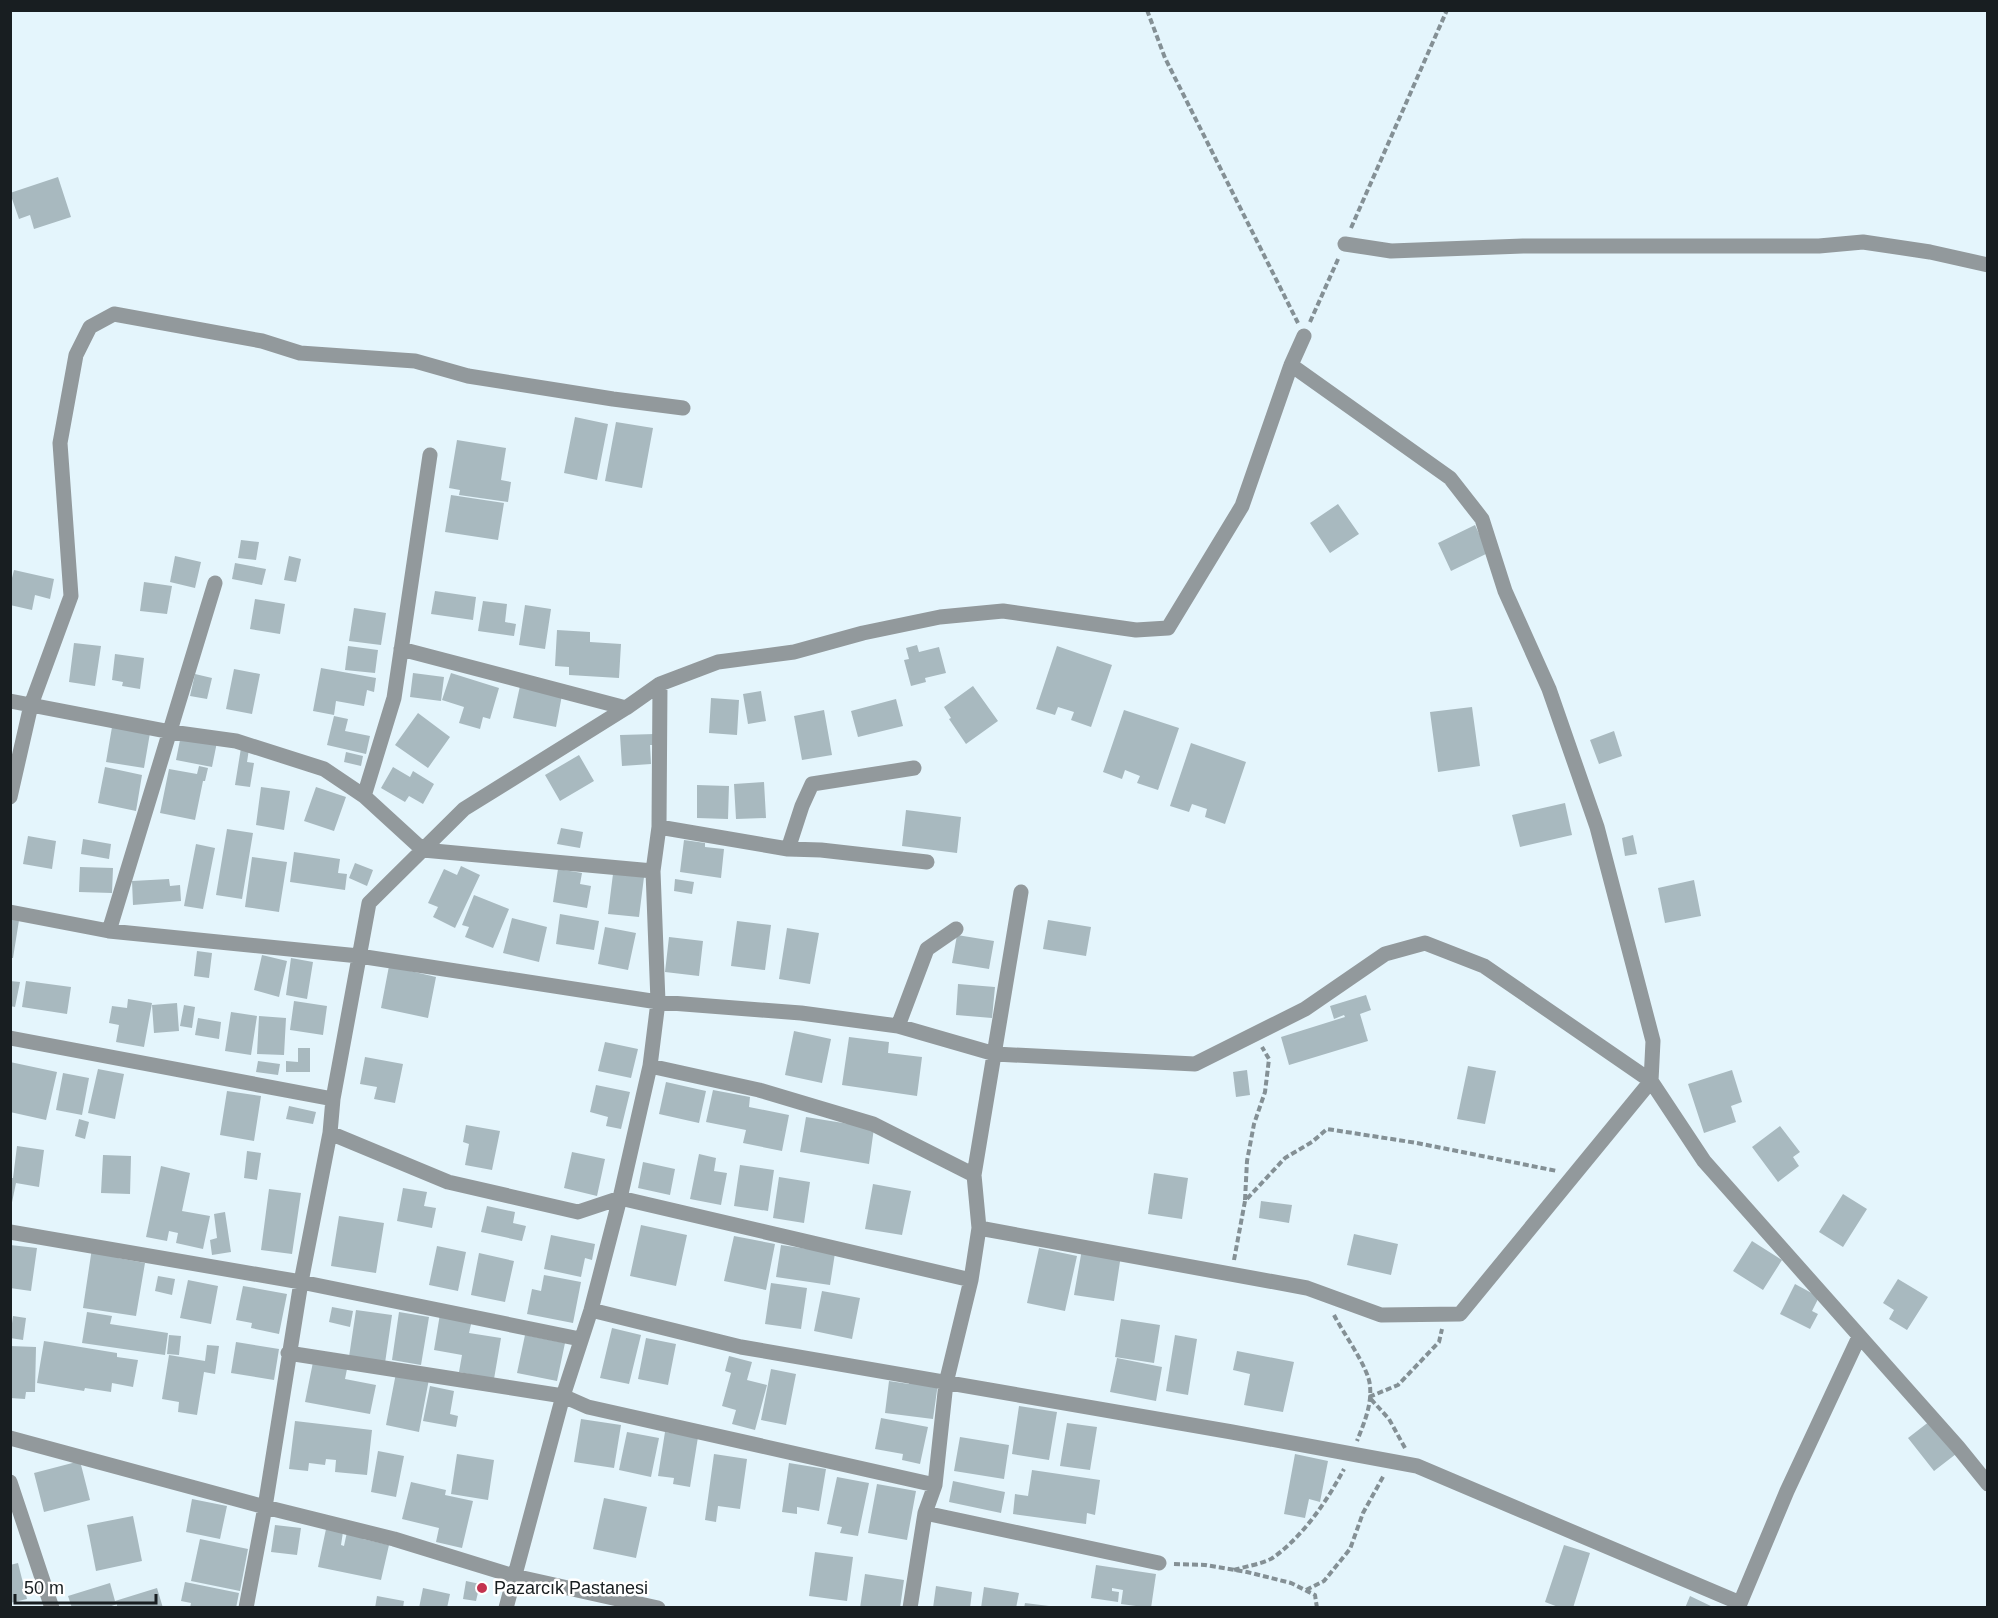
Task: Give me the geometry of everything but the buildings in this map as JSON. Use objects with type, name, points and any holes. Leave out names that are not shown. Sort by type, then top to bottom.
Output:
[{"type":"street","points":[[1345,244],[1401,251],[1523,246],[1819,246],[1863,242],[1930,252],[1988,265]]},
{"type":"street","points":[[10,797],[31,705],[71,596],[60,443],[76,355],[90,327],[114,314],[262,341],[300,353],[415,362],[468,376],[683,408]]},
{"type":"street","points":[[246,1608],[265,1507],[288,1353],[330,1133],[333,1099],[369,903],[464,809],[626,708],[660,684],[718,662],[794,652],[863,633],[940,617],[1003,611],[1137,630],[1168,628],[1242,506],[1291,365],[1304,336]]},
{"type":"street","points":[[979,1228],[1307,1288],[1381,1315],[1460,1314],[1650,1081],[1653,1041],[1597,827],[1549,689],[1505,591],[1482,519],[1450,478],[1291,365]]},
{"type":"street","points":[[364,796],[394,698],[430,455]]},
{"type":"street","points":[[109,931],[215,583]]},
{"type":"street","points":[[401,649],[626,708]]},
{"type":"street","points":[[506,1608],[563,1396],[591,1310],[620,1198],[650,1066],[658,1002],[653,871],[659,827],[660,684]]},
{"type":"street","points":[[10,701],[171,732],[236,741],[324,769],[364,796],[423,850],[653,871]]},
{"type":"street","points":[[789,849],[802,806],[812,784],[915,768]]},
{"type":"street","points":[[659,827],[789,849],[821,850],[927,862]]},
{"type":"street","points":[[910,1608],[925,1513],[935,1485],[946,1383],[971,1280],[979,1228],[974,1175],[1021,892]]},
{"type":"street","points":[[10,912],[109,931],[359,956],[658,1002],[801,1013],[898,1026],[995,1054],[1195,1064],[1305,1009],[1385,954],[1425,943],[1484,966],[1650,1081],[1704,1161],[1958,1447],[1988,1484]]},
{"type":"street","points":[[898,1026],[927,950],[956,929]]},
{"type":"street","points":[[10,1038],[333,1099]]},
{"type":"street","points":[[650,1066],[759,1090],[873,1124],[974,1175]]},
{"type":"street","points":[[330,1133],[448,1182],[579,1212],[620,1198],[971,1280]]},
{"type":"street","points":[[10,1232],[301,1282],[580,1339]]},
{"type":"street","points":[[591,1310],[741,1347],[1412,1466],[1739,1605],[1787,1491],[1859,1337]]},
{"type":"street","points":[[288,1353],[563,1396],[588,1407],[935,1485]]},
{"type":"street","points":[[10,1438],[265,1507],[394,1539],[514,1576],[658,1608]]},
{"type":"street","points":[[10,1482],[52,1608]]},
{"type":"street","points":[[925,1513],[1159,1563]]},
{"type":"path","points":[[1147,10],[1165,58],[1304,336]]},
{"type":"path","points":[[1304,336],[1447,10]]},
{"type":"path","points":[[1231,1275],[1243,1221],[1247,1161],[1254,1124],[1265,1092],[1269,1059],[1255,1034]]},
{"type":"path","points":[[1245,1200],[1285,1158],[1312,1142],[1327,1129],[1417,1143],[1574,1175]]},
{"type":"path","points":[[1234,1570],[1273,1558],[1297,1536],[1329,1495],[1352,1454],[1368,1413],[1371,1384],[1354,1349],[1334,1317],[1330,1295]]},
{"type":"path","points":[[1369,1397],[1398,1385],[1424,1358],[1439,1342],[1447,1314]]},
{"type":"path","points":[[1369,1397],[1389,1419],[1412,1466]]},
{"type":"path","points":[[1306,1590],[1324,1581],[1350,1549],[1364,1513],[1390,1461]]},
{"type":"path","points":[[1159,1563],[1205,1565],[1291,1582],[1315,1595],[1317,1608]]},
{"type":"place","name":"Pazarcık Pastanesi","points":[[482,1588]]}]
